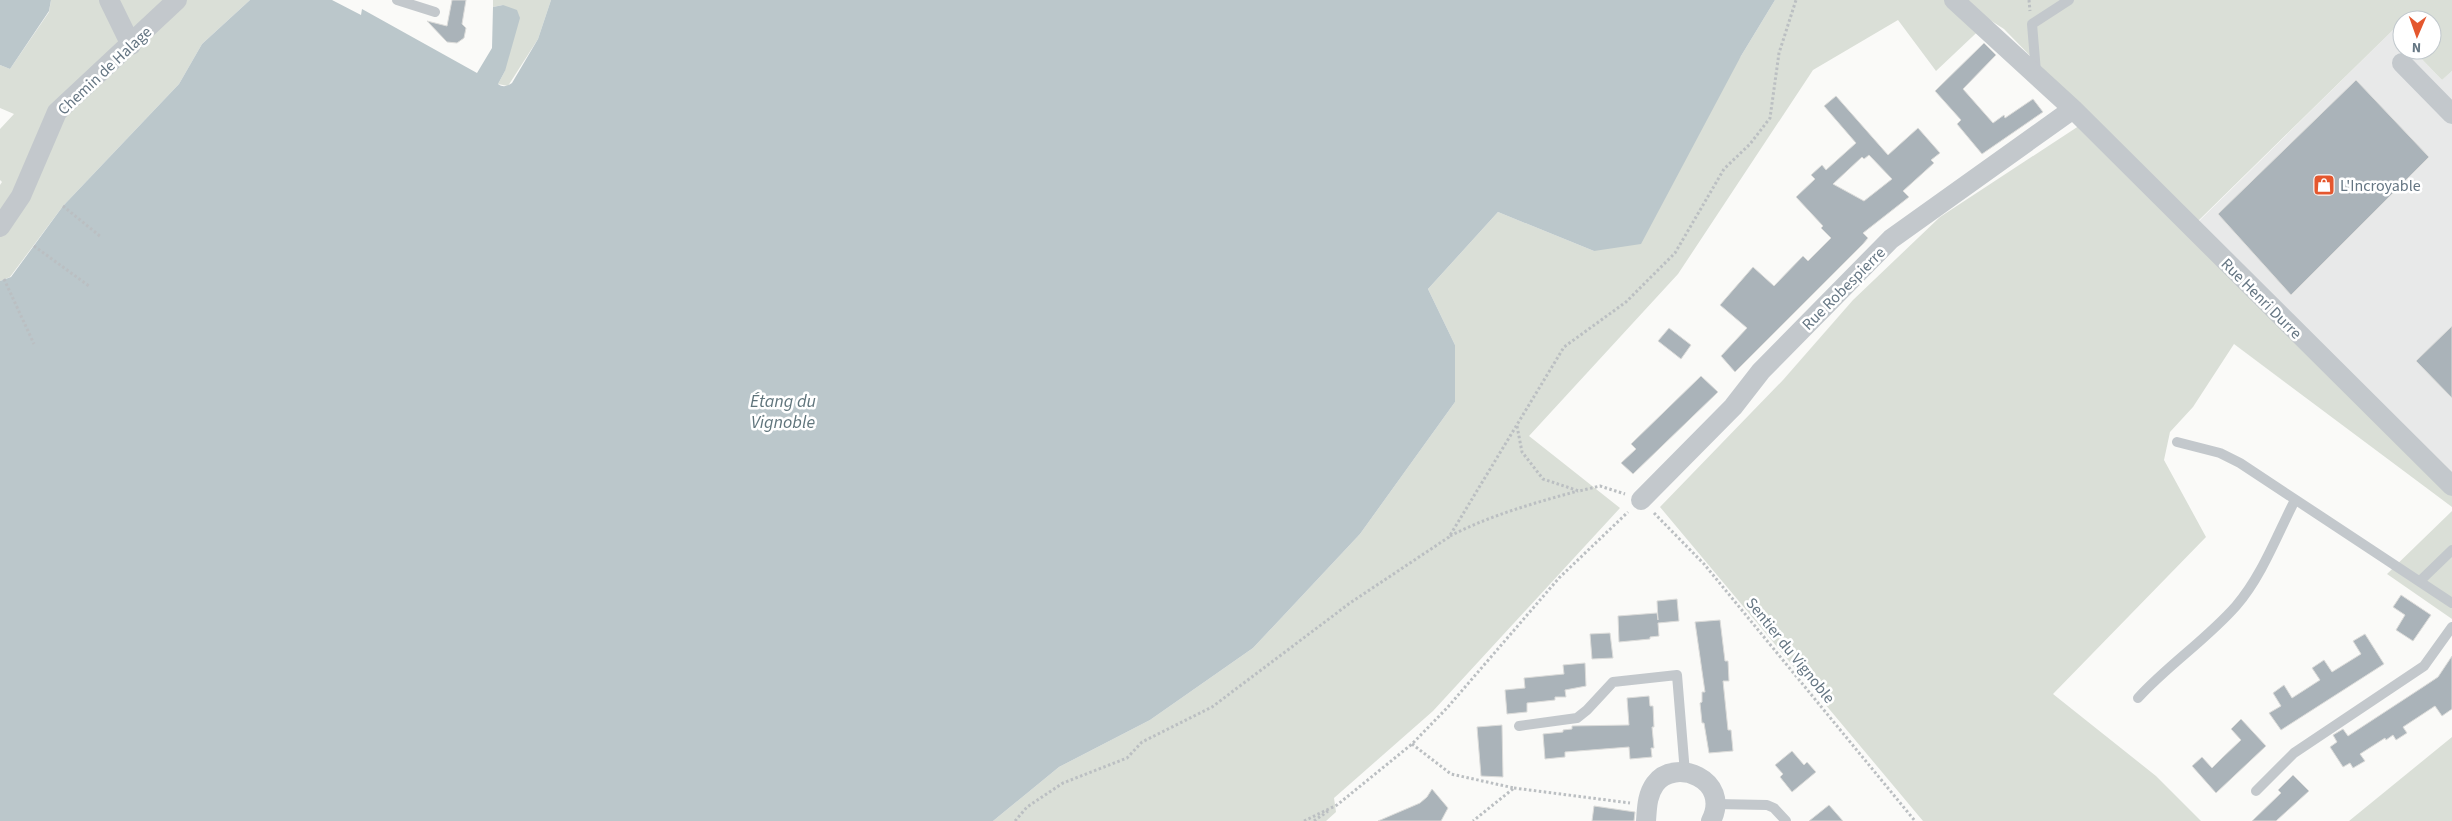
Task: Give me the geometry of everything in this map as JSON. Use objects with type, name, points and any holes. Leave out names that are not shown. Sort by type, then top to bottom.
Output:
[{"type":"street","points":[[109,0],[131,45]]},
{"type":"street","name":"Chemin de Halage","points":[[0,227],[21,196],[57,112],[131,45],[177,0]]},
{"type":"street","name":"Rue Henri Durre","points":[[1954,0],[2036,73],[2452,486]]},
{"type":"street","points":[[2402,63],[2452,114]]},
{"type":"street","name":"Rue Robespierre","points":[[1641,500],[1726,414],[1761,371],[1891,239],[2073,110]]},
{"type":"street","points":[[1647,813],[1650,792],[1659,780],[1670,774],[1684,773],[1698,778],[1711,786],[1714,791],[1714,812]]},
{"type":"lane","points":[[397,0],[436,12]]},
{"type":"lane","points":[[2036,73],[2032,24],[2069,0]]},
{"type":"lane","points":[[2177,442],[2231,458],[2452,603]]},
{"type":"lane","points":[[2138,698],[2227,615],[2243,597],[2256,577],[2295,500]]},
{"type":"lane","points":[[2420,581],[2452,550]]},
{"type":"lane","points":[[2256,791],[2294,753],[2424,666],[2452,627]]},
{"type":"lane","points":[[1519,726],[1577,718],[1614,682],[1677,675],[1684,773]]},
{"type":"lane","points":[[1714,812],[1767,805],[1774,808],[1786,821]]},
{"type":"path","points":[[1449,537],[1564,347],[1626,302],[1675,253],[1724,169],[1750,144],[1770,118],[1779,53],[1796,0]]},
{"type":"path","points":[[63,206],[101,237]]},
{"type":"path","points":[[34,246],[89,286]]},
{"type":"path","points":[[4,280],[34,344]]},
{"type":"path","points":[[1517,425],[1522,452],[1543,479],[1579,491]]},
{"type":"path","points":[[1015,821],[1026,806],[1063,783],[1127,758],[1142,742],[1212,707],[1350,603],[1449,537],[1477,522],[1519,507],[1600,486],[1641,500],[1559,578],[1447,708],[1412,744],[1337,805],[1314,821]]},
{"type":"path","name":"Sentier du Vignoble","points":[[1641,500],[1704,564],[1915,821]]},
{"type":"path","points":[[1412,744],[1451,774],[1647,813]]},
{"type":"path","points":[[1473,821],[1514,788]]},
{"type":"path","points":[[1304,821],[1337,805]]},
{"type":"shaded area","points":[[51,0],[250,0],[202,44],[179,84],[63,206],[10,277],[0,281],[0,185],[2,182],[0,180],[0,129],[14,114],[0,108],[0,65],[10,69],[49,12]]},
{"type":"shaded area","points":[[493,0],[551,0],[538,39],[508,86],[498,84],[505,71],[503,5],[493,7]]},
{"type":"shaded area","points":[[1775,0],[2452,0],[2452,71],[2442,80],[2423,60],[2442,60],[2442,10],[2392,10],[2392,31],[2196,223],[2452,472],[2452,507],[2234,344],[2193,407],[2170,432],[2164,460],[2206,537],[2053,694],[2156,776],[2201,821],[1923,821],[1660,507],[1783,380],[1853,300],[1940,217],[2091,118],[2004,29],[1990,20],[1936,71],[1898,20],[1813,70],[1678,274],[1529,436],[1620,508],[1433,711],[1334,798],[1336,812],[1326,821],[993,821],[1059,767],[1150,720],[1253,648],[1360,534],[1455,402],[1455,345],[1428,289],[1498,212],[1594,251],[1741,56]]},
{"type":"shaded area","points":[[2392,31],[2392,60],[2423,60],[2442,80],[2452,71],[2452,472],[2196,224]]},
{"type":"shaded area","points":[[2452,511],[2452,619],[2387,574]]},
{"type":"shaded area","points":[[2452,737],[2452,821],[2349,821]]},
{"type":"water","points":[[0,0],[51,0],[49,11],[10,69],[0,65]]},
{"type":"water","name":"Étang du Vignoble","points":[[250,0],[332,0],[361,15],[362,9],[477,73],[492,48],[493,7],[503,5],[517,10],[520,18],[505,71],[498,84],[507,86],[512,83],[538,39],[551,0],[1775,0],[1741,56],[1641,244],[1594,251],[1498,212],[1428,289],[1455,345],[1455,402],[1360,534],[1253,648],[1150,720],[1059,767],[993,821],[0,821],[0,281],[11,277],[63,206],[179,84],[202,44]]},
{"type":"building","points":[[452,0],[466,0],[462,24],[466,28],[464,38],[457,43],[447,42],[427,21],[447,26]]},
{"type":"building","points":[[1984,43],[1996,55],[1963,89],[1993,123],[2004,115],[2005,118],[2033,99],[2043,112],[1982,154],[1957,124],[1961,120],[1935,91]]},
{"type":"building","name":"L'Incroyable","points":[[2356,80],[2429,157],[2291,295],[2218,214]]},
{"type":"building","points":[[1836,96],[1888,155],[1918,128],[1940,153],[1931,160],[1934,163],[1903,191],[1909,197],[1863,233],[1868,238],[1863,244],[1735,372],[1721,356],[1747,328],[1720,305],[1753,267],[1774,286],[1803,256],[1808,261],[1831,238],[1821,228],[1823,226],[1796,197],[1815,179],[1811,175],[1822,165],[1826,170],[1856,143],[1824,106]],"holes":[[[1869,155],[1892,179],[1864,201],[1833,184],[1862,157],[1864,159]]]},
{"type":"building","points":[[2452,326],[2452,398],[2416,361]]},
{"type":"building","points":[[1669,328],[1691,345],[1681,359],[1658,341]]},
{"type":"building","points":[[1701,376],[1718,392],[1633,474],[1621,463],[1636,449],[1631,444]]},
{"type":"building","points":[[2401,595],[2431,615],[2413,641],[2396,630],[2405,615],[2393,607]]},
{"type":"building","points":[[1677,599],[1679,621],[1658,623],[1659,636],[1650,637],[1650,639],[1619,642],[1618,616],[1657,613],[1658,620],[1657,601]]},
{"type":"building","points":[[1720,620],[1725,661],[1728,661],[1729,681],[1723,681],[1728,730],[1731,730],[1733,751],[1709,753],[1704,723],[1702,723],[1700,703],[1702,702],[1702,692],[1705,692],[1695,622]]},
{"type":"building","points":[[1610,633],[1613,658],[1592,659],[1590,634]]},
{"type":"building","points":[[2365,634],[2384,664],[2281,730],[2269,713],[2281,706],[2273,693],[2284,685],[2292,698],[2320,680],[2312,668],[2324,660],[2332,672],[2361,654],[2353,641]]},
{"type":"building","points":[[2452,656],[2452,709],[2442,716],[2435,706],[2403,727],[2407,733],[2396,740],[2393,735],[2386,740],[2385,738],[2360,754],[2365,761],[2353,768],[2350,763],[2343,767],[2330,747],[2337,742],[2333,735],[2343,729],[2348,736],[2423,687],[2438,677]]},
{"type":"building","points":[[1585,663],[1586,686],[1565,690],[1566,697],[1555,697],[1555,700],[1527,703],[1527,712],[1507,714],[1505,690],[1525,688],[1524,678],[1564,674],[1563,665]]},
{"type":"building","points":[[1649,696],[1650,706],[1653,706],[1654,748],[1651,748],[1652,757],[1630,759],[1629,747],[1565,752],[1565,757],[1545,759],[1543,734],[1563,732],[1563,730],[1572,729],[1572,726],[1629,725],[1627,698]]},
{"type":"building","points":[[2241,719],[2266,746],[2216,793],[2192,766],[2202,757],[2212,768],[2241,740],[2231,729]]},
{"type":"building","points":[[1502,725],[1503,777],[1481,776],[1477,727]]},
{"type":"building","points":[[1792,751],[1804,765],[1807,762],[1816,772],[1792,792],[1780,777],[1783,774],[1775,765]]},
{"type":"building","points":[[2293,775],[2309,791],[2276,821],[2252,821],[2281,793],[2278,790]]},
{"type":"building","points":[[1432,789],[1448,808],[1441,821],[1378,821],[1420,803]]},
{"type":"building","points":[[1829,805],[1843,821],[1809,821]]},
{"type":"building","points":[[1594,806],[1635,812],[1634,821],[1592,821]]},
{"type":"place","name":"L'Incroyable","points":[[2324,185]]}]
